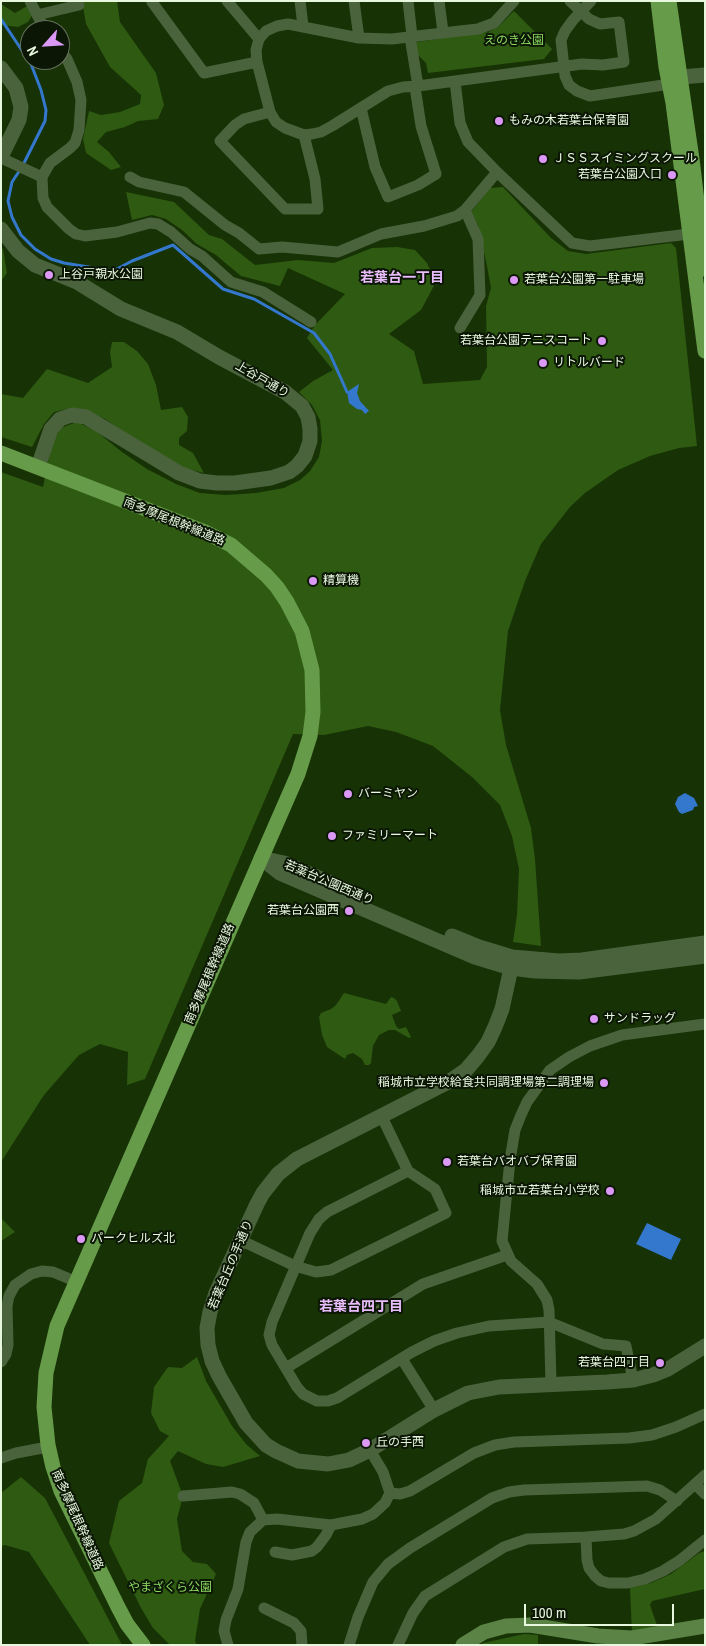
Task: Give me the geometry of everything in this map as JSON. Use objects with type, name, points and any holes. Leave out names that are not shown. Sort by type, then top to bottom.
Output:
[{"type":"main road","points":[[658,1],[677,83],[705,269]]},
{"type":"main road","points":[[669,1],[689,234],[705,351]]},
{"type":"main road","name":"南多摩尾根幹線道路","points":[[1,453],[205,532],[231,545],[266,575],[277,588],[295,616],[308,650],[312,670],[313,712],[310,736],[298,774],[57,1326],[46,1373],[44,1408],[48,1447],[61,1491],[127,1624],[143,1645]]},
{"type":"main road","points":[[463,1645],[484,1632],[506,1626],[530,1625],[598,1636],[632,1638],[705,1626]]},
{"type":"street","points":[[30,1],[40,20]]},
{"type":"street","points":[[153,1],[204,73],[257,62]]},
{"type":"street","points":[[227,1],[259,39]]},
{"type":"street","points":[[300,1],[303,26]]},
{"type":"street","points":[[354,1],[359,38]]},
{"type":"street","points":[[361,108],[374,167],[388,197],[418,186],[436,174],[421,126],[408,1]]},
{"type":"street","points":[[439,1],[443,32]]},
{"type":"street","points":[[497,1],[505,11]]},
{"type":"street","points":[[514,1],[494,23],[487,26],[392,39],[359,38],[288,24],[266,31],[259,39],[256,50],[257,62],[270,112],[276,122],[285,128],[304,134],[321,132],[388,91],[403,87],[417,87],[564,66],[582,64],[603,65],[624,62],[619,22],[600,24],[589,20],[570,1]]},
{"type":"street","points":[[591,1],[564,31],[561,40],[565,76],[570,85],[577,91],[590,96],[677,83],[705,75]]},
{"type":"street","points":[[37,15],[79,5]]},
{"type":"street","points":[[38,175],[75,143],[80,130],[81,100],[77,82],[70,66]]},
{"type":"street","points":[[1,68],[16,88],[21,107],[19,120],[5,159],[38,175]]},
{"type":"street","points":[[455,81],[460,123],[468,142],[572,243],[590,246],[689,234]]},
{"type":"street","points":[[677,83],[705,84]]},
{"type":"street","points":[[270,112],[244,119],[234,125],[220,141],[285,208],[318,209],[315,178],[304,134]]},
{"type":"street","points":[[130,177],[139,182],[184,192],[259,249],[282,247],[338,252],[381,234],[424,226],[457,216],[465,210],[497,172]]},
{"type":"street","points":[[38,175],[47,207],[76,234],[96,236],[117,232],[140,224],[158,224],[171,232],[190,250],[202,256],[231,282],[263,292],[311,322]]},
{"type":"street","points":[[460,328],[480,295],[478,239],[465,210]]},
{"type":"street","name":"上谷戸通り","points":[[1,228],[18,251],[35,265],[77,282],[121,309],[176,332],[270,384],[298,402],[306,412],[310,422],[310,441],[302,460],[289,472],[271,478],[227,484],[193,479],[173,470],[86,417],[76,415],[64,418],[54,426],[46,442],[38,467]]},
{"type":"street","name":"若葉台公園西通り","points":[[261,858],[284,863],[480,948],[512,957],[558,961],[582,960],[705,943]]},
{"type":"street","name":"若葉台公園西通り","points":[[261,858],[280,873],[475,958],[511,968],[535,971],[579,972],[705,956]]},
{"type":"street","name":"若葉台丘の手通り","points":[[511,968],[502,1009],[488,1042],[466,1070],[450,1081],[382,1117],[297,1159],[278,1174],[263,1193],[216,1293],[210,1312],[207,1328],[208,1345],[212,1361],[246,1423],[266,1444],[298,1461],[313,1464],[349,1460],[370,1450],[434,1410],[468,1393],[483,1389],[633,1380],[668,1369],[705,1346]]},
{"type":"street","points":[[551,1384],[549,1310],[543,1292],[537,1284],[518,1269],[507,1255],[502,1241],[515,1130],[527,1102],[550,1070],[569,1057],[612,1038],[705,1024]]},
{"type":"street","points":[[240,1240],[295,1266],[316,1272],[331,1270],[446,1214],[435,1189],[408,1172],[382,1117]]},
{"type":"street","points":[[408,1172],[327,1212],[319,1219],[310,1233],[272,1322],[269,1334],[272,1345],[303,1394],[317,1401],[328,1401],[337,1398],[434,1341],[465,1331],[489,1326],[549,1322],[603,1344],[626,1346],[633,1380]]},
{"type":"street","points":[[286,1368],[423,1284],[507,1255]]},
{"type":"street","points":[[1,1362],[8,1345],[6,1306],[8,1296],[15,1285],[31,1274],[42,1271],[53,1272],[76,1282]]},
{"type":"street","points":[[402,1359],[434,1410]]},
{"type":"street","points":[[390,1493],[400,1494],[410,1491],[474,1452],[495,1445],[514,1442],[629,1438],[676,1427],[705,1414]]},
{"type":"street","points":[[1,1458],[48,1447]]},
{"type":"street","points":[[228,1645],[224,1631],[226,1620],[238,1589],[246,1542],[250,1532],[263,1520],[277,1519],[331,1526],[362,1519],[373,1514],[385,1503],[390,1493],[383,1472],[370,1450]]},
{"type":"street","points":[[398,1645],[413,1613],[425,1596],[504,1547],[527,1539],[586,1537],[624,1534],[634,1531],[656,1519],[705,1476]]},
{"type":"street","points":[[695,1484],[705,1494]]},
{"type":"street","points":[[349,1645],[358,1617],[374,1582],[388,1564],[410,1548],[492,1498],[509,1492],[524,1490],[647,1486],[660,1490],[677,1501]]},
{"type":"street","points":[[182,1496],[232,1492],[240,1494],[254,1503],[263,1520]]},
{"type":"street","points":[[275,1552],[292,1555],[312,1551],[326,1536],[331,1526]]},
{"type":"street","points":[[586,1537],[589,1568],[594,1576],[601,1581],[609,1583],[628,1583],[645,1579],[663,1571],[705,1540]]},
{"type":"street","points":[[264,1608],[294,1623],[301,1631],[302,1645]]},
{"type":"green space","points":[[82,1],[117,1],[120,22],[156,73],[164,105],[158,119],[138,121],[106,132],[97,142],[109,152],[121,167],[111,170],[86,153],[83,139],[89,111],[101,115],[120,112],[140,104],[141,95],[110,67],[86,24]]},
{"type":"green space","points":[[1,4],[15,13],[29,5],[33,14],[29,20],[20,20],[20,26],[18,27],[1,25]]},
{"type":"green space","name":"えのき公園","points":[[514,11],[552,49],[544,59],[428,73],[426,63],[417,54],[415,45],[417,42],[488,32],[498,27]]},
{"type":"green space","points":[[503,187],[551,238],[568,251],[586,254],[671,243],[676,248],[697,446],[679,448],[650,456],[618,470],[585,493],[570,507],[541,544],[525,581],[508,631],[500,710],[506,745],[531,828],[541,946],[513,942],[517,915],[519,869],[512,836],[500,805],[472,777],[433,746],[396,732],[368,726],[324,735],[293,734],[145,1079],[127,1085],[128,1052],[100,1044],[79,1055],[44,1095],[1,1162],[1,472],[43,487],[51,447],[60,428],[77,422],[96,431],[147,469],[176,484],[200,493],[226,495],[256,493],[284,488],[300,480],[310,471],[319,457],[322,441],[320,420],[312,405],[299,392],[313,381],[333,370],[307,338],[315,325],[345,294],[288,268],[280,286],[241,276],[216,255],[197,244],[166,219],[152,215],[132,220],[126,192],[174,202],[209,235],[222,239],[255,265],[298,260],[334,263],[372,248],[397,247],[415,250],[427,263],[436,282],[421,310],[389,334],[414,351],[423,384],[480,380],[487,367],[486,306],[491,288],[478,225],[471,212],[490,188]]},
{"type":"green space","points":[[1,248],[3,249],[7,273],[1,281]]},
{"type":"green space","points":[[112,342],[124,342],[137,351],[148,364],[156,385],[161,410],[182,407],[188,417],[187,431],[179,438],[179,445],[193,453],[204,473],[179,467],[105,419],[86,410],[71,408],[54,412],[44,424],[32,447],[1,437],[1,394],[23,398],[47,369],[88,383],[112,367],[110,352]]},
{"type":"green space","points":[[344,993],[386,1004],[391,997],[394,998],[401,1011],[392,1015],[396,1026],[399,1029],[406,1027],[411,1037],[409,1038],[395,1030],[389,1030],[379,1035],[373,1046],[371,1063],[369,1065],[365,1065],[362,1059],[353,1053],[347,1055],[345,1059],[327,1047],[322,1035],[319,1017],[321,1013],[336,1005]]},
{"type":"green space","points":[[1,1218],[15,1232],[1,1241]]},
{"type":"green space","name":"やまざくら公園","points":[[197,1357],[206,1381],[232,1426],[246,1444],[260,1456],[223,1467],[206,1464],[178,1451],[170,1461],[183,1496],[177,1519],[182,1551],[193,1562],[207,1564],[216,1574],[200,1609],[195,1641],[197,1645],[170,1645],[153,1628],[141,1608],[109,1543],[119,1501],[142,1483],[148,1459],[169,1436],[160,1431],[151,1413],[154,1387],[168,1367],[182,1368]]},
{"type":"green space","points":[[21,1477],[45,1498],[122,1645],[90,1645],[29,1552],[5,1545],[1,1546],[1,1493]]},
{"type":"green space","points":[[705,1551],[705,1589],[652,1601],[650,1605],[658,1628],[632,1633],[630,1588],[651,1583],[671,1574],[699,1553]]},
{"type":"green space","points":[[524,1634],[538,1635],[538,1645],[481,1645],[483,1643]]},
{"type":"water","points":[[359,384],[357,393],[360,401],[369,411],[365,414],[362,410],[349,403],[347,392]]},
{"type":"water","points":[[685,793],[694,798],[698,806],[682,814],[675,804],[678,797]]},
{"type":"water","points":[[647,1223],[681,1239],[671,1260],[636,1244]]},
{"type":"waterway","points":[[1,19],[31,64],[46,110],[45,121],[23,165]]},
{"type":"waterway","points":[[20,170],[12,182],[8,201],[12,217],[21,235],[35,249],[51,259],[64,263],[113,271],[132,261],[173,245],[223,289],[254,299],[314,333],[330,354],[347,392]]},
{"type":"place","name":"もみの木若葉台保育園","points":[[499,121]]},
{"type":"place","name":"ＪＳＳスイミングスクール","points":[[543,159]]},
{"type":"place","name":"若葉台公園入口","points":[[672,175]]},
{"type":"place","name":"上谷戸親水公園","points":[[49,275]]},
{"type":"place","name":"若葉台公園第一駐車場","points":[[514,280]]},
{"type":"place","name":"若葉台公園テニスコート","points":[[602,341]]},
{"type":"place","name":"リトルバード","points":[[543,363]]},
{"type":"place","name":"精算機","points":[[313,581]]},
{"type":"place","name":"バーミヤン","points":[[348,794]]},
{"type":"place","name":"ファミリーマート","points":[[332,836]]},
{"type":"place","name":"若葉台公園西","points":[[349,911]]},
{"type":"place","name":"サンドラッグ","points":[[594,1019]]},
{"type":"place","name":"稲城市立学校給食共同調理場第二調理場","points":[[604,1083]]},
{"type":"place","name":"若葉台バオバブ保育園","points":[[447,1162]]},
{"type":"place","name":"稲城市立若葉台小学校","points":[[610,1191]]},
{"type":"place","name":"パークヒルズ北","points":[[81,1239]]},
{"type":"place","name":"若葉台四丁目","points":[[660,1363]]},
{"type":"place","name":"丘の手西","points":[[366,1443]]},
{"type":"district","name":"若葉台一丁目","points":[[402,278]]},
{"type":"district","name":"若葉台四丁目","points":[[361,1307]]}]
